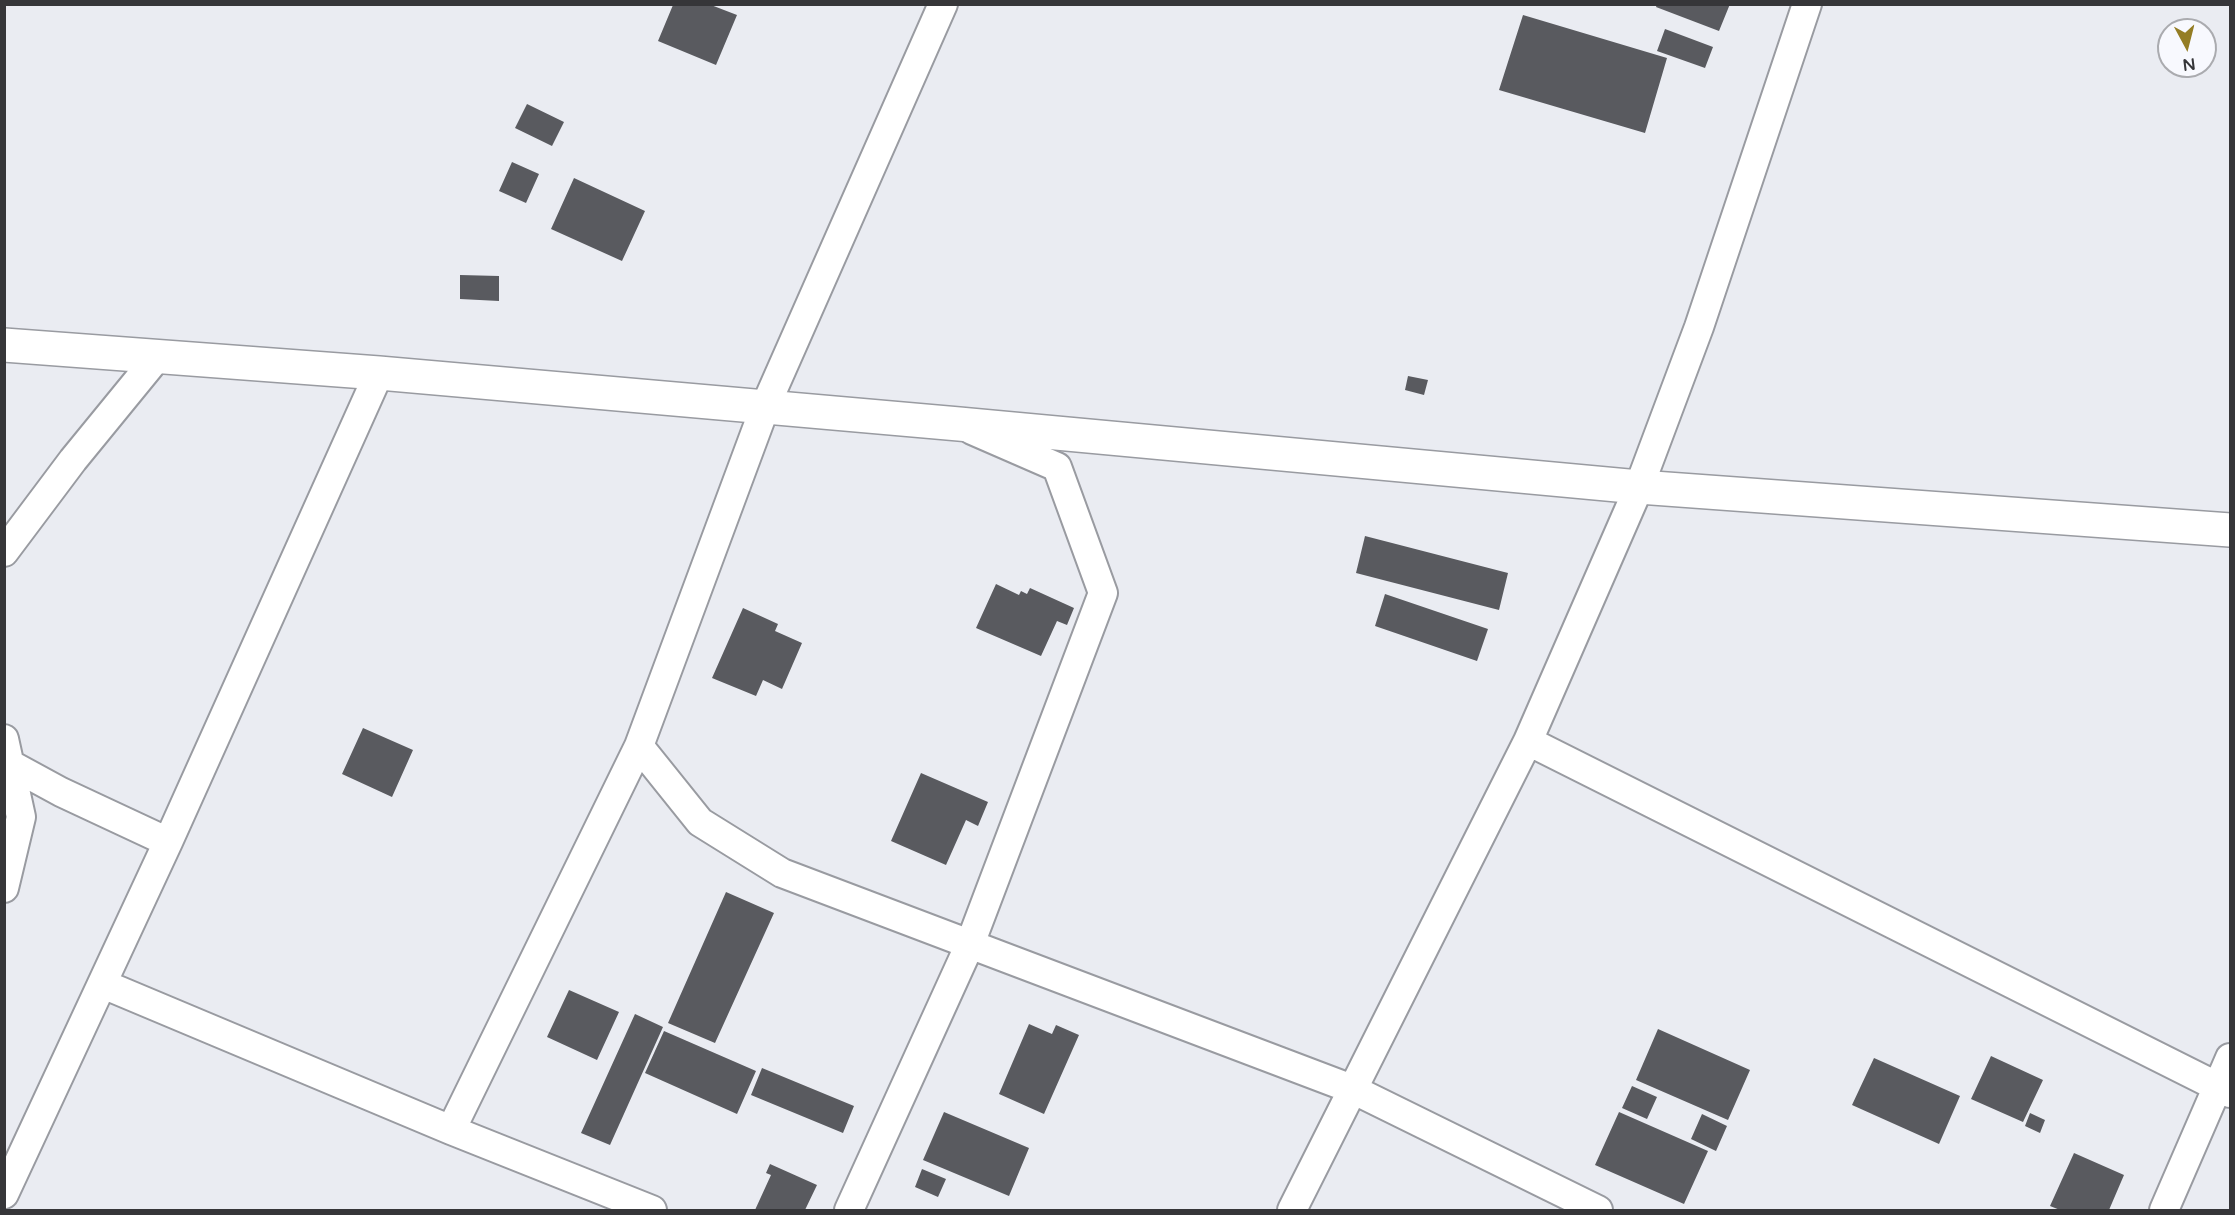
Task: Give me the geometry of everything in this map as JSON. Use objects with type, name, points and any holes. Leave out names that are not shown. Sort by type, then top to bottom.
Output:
[{"type":"street","points":[[451,1130],[639,746],[765,407],[943,4]]},
{"type":"street","points":[[1292,1210],[1528,741],[1639,487],[1699,327],[1807,4]]},
{"type":"street","points":[[4,345],[379,373],[1639,487],[2230,530]]},
{"type":"street","points":[[4,552],[73,460],[158,356]]},
{"type":"street","points":[[4,1194],[168,842],[379,373]]},
{"type":"street","points":[[849,1210],[970,944],[1103,593],[1057,467],[959,424]]},
{"type":"street","points":[[1528,741],[2224,1090]]},
{"type":"street","points":[[639,746],[700,822],[782,873],[1352,1089],[1598,1210]]},
{"type":"street","points":[[6,755],[61,792],[168,842]]},
{"type":"street","points":[[4,888],[21,817],[6,755]]},
{"type":"street","points":[[103,984],[451,1130],[652,1210]]},
{"type":"street","points":[[2164,1210],[2224,1090],[2230,1058]]},
{"type":"building","points":[[1657,4],[1730,4],[1719,31],[1656,7]]},
{"type":"building","points":[[673,5],[711,5],[737,15],[716,65],[658,41]]},
{"type":"building","points":[[1523,15],[1667,58],[1645,133],[1499,90]]},
{"type":"building","points":[[1665,29],[1713,47],[1705,68],[1657,51]]},
{"type":"building","points":[[527,104],[564,122],[552,146],[515,128]]},
{"type":"building","points":[[512,162],[539,174],[526,203],[499,191]]},
{"type":"building","points":[[574,178],[645,211],[622,261],[551,229]]},
{"type":"building","points":[[460,275],[499,276],[499,301],[460,299]]},
{"type":"building","points":[[1408,376],[1428,380],[1424,395],[1405,390]]},
{"type":"building","points":[[1365,536],[1508,573],[1499,610],[1356,573]]},
{"type":"building","points":[[996,584],[1019,595],[1021,591],[1027,594],[1030,588],[1074,608],[1067,625],[1057,621],[1041,656],[976,628]]},
{"type":"building","points":[[1385,594],[1488,629],[1477,661],[1375,626]]},
{"type":"building","points":[[743,608],[778,624],[775,631],[802,643],[782,689],[763,680],[756,696],[712,678]]},
{"type":"building","points":[[363,728],[413,750],[392,797],[342,774]]},
{"type":"building","points":[[921,773],[988,802],[978,826],[966,820],[946,865],[891,841]]},
{"type":"building","points":[[726,892],[774,913],[715,1043],[668,1023]]},
{"type":"building","points":[[569,990],[619,1012],[597,1060],[547,1037]]},
{"type":"building","points":[[635,1014],[663,1027],[610,1145],[581,1133]]},
{"type":"building","points":[[1029,1024],[1052,1034],[1056,1025],[1079,1035],[1044,1114],[999,1094]]},
{"type":"building","points":[[1658,1029],[1750,1070],[1728,1120],[1636,1080]]},
{"type":"building","points":[[664,1031],[756,1071],[737,1114],[645,1073]]},
{"type":"building","points":[[1991,1056],[2043,1080],[2023,1122],[1971,1099]]},
{"type":"building","points":[[1874,1058],[1960,1096],[1939,1144],[1852,1105]]},
{"type":"building","points":[[762,1068],[854,1106],[843,1133],[751,1095]]},
{"type":"building","points":[[1632,1086],[1657,1097],[1647,1119],[1622,1108]]},
{"type":"building","points":[[944,1112],[1029,1148],[1009,1196],[923,1160]]},
{"type":"building","points":[[1619,1112],[1708,1151],[1684,1204],[1595,1165]]},
{"type":"building","points":[[2030,1113],[2045,1120],[2040,1133],[2025,1126]]},
{"type":"building","points":[[1702,1114],[1727,1126],[1716,1151],[1691,1139]]},
{"type":"building","points":[[2074,1153],[2124,1175],[2109,1210],[2060,1210],[2050,1206]]},
{"type":"building","points":[[770,1164],[817,1185],[805,1210],[755,1210],[771,1175],[766,1173]]},
{"type":"building","points":[[922,1169],[946,1179],[938,1197],[915,1187]]}]
